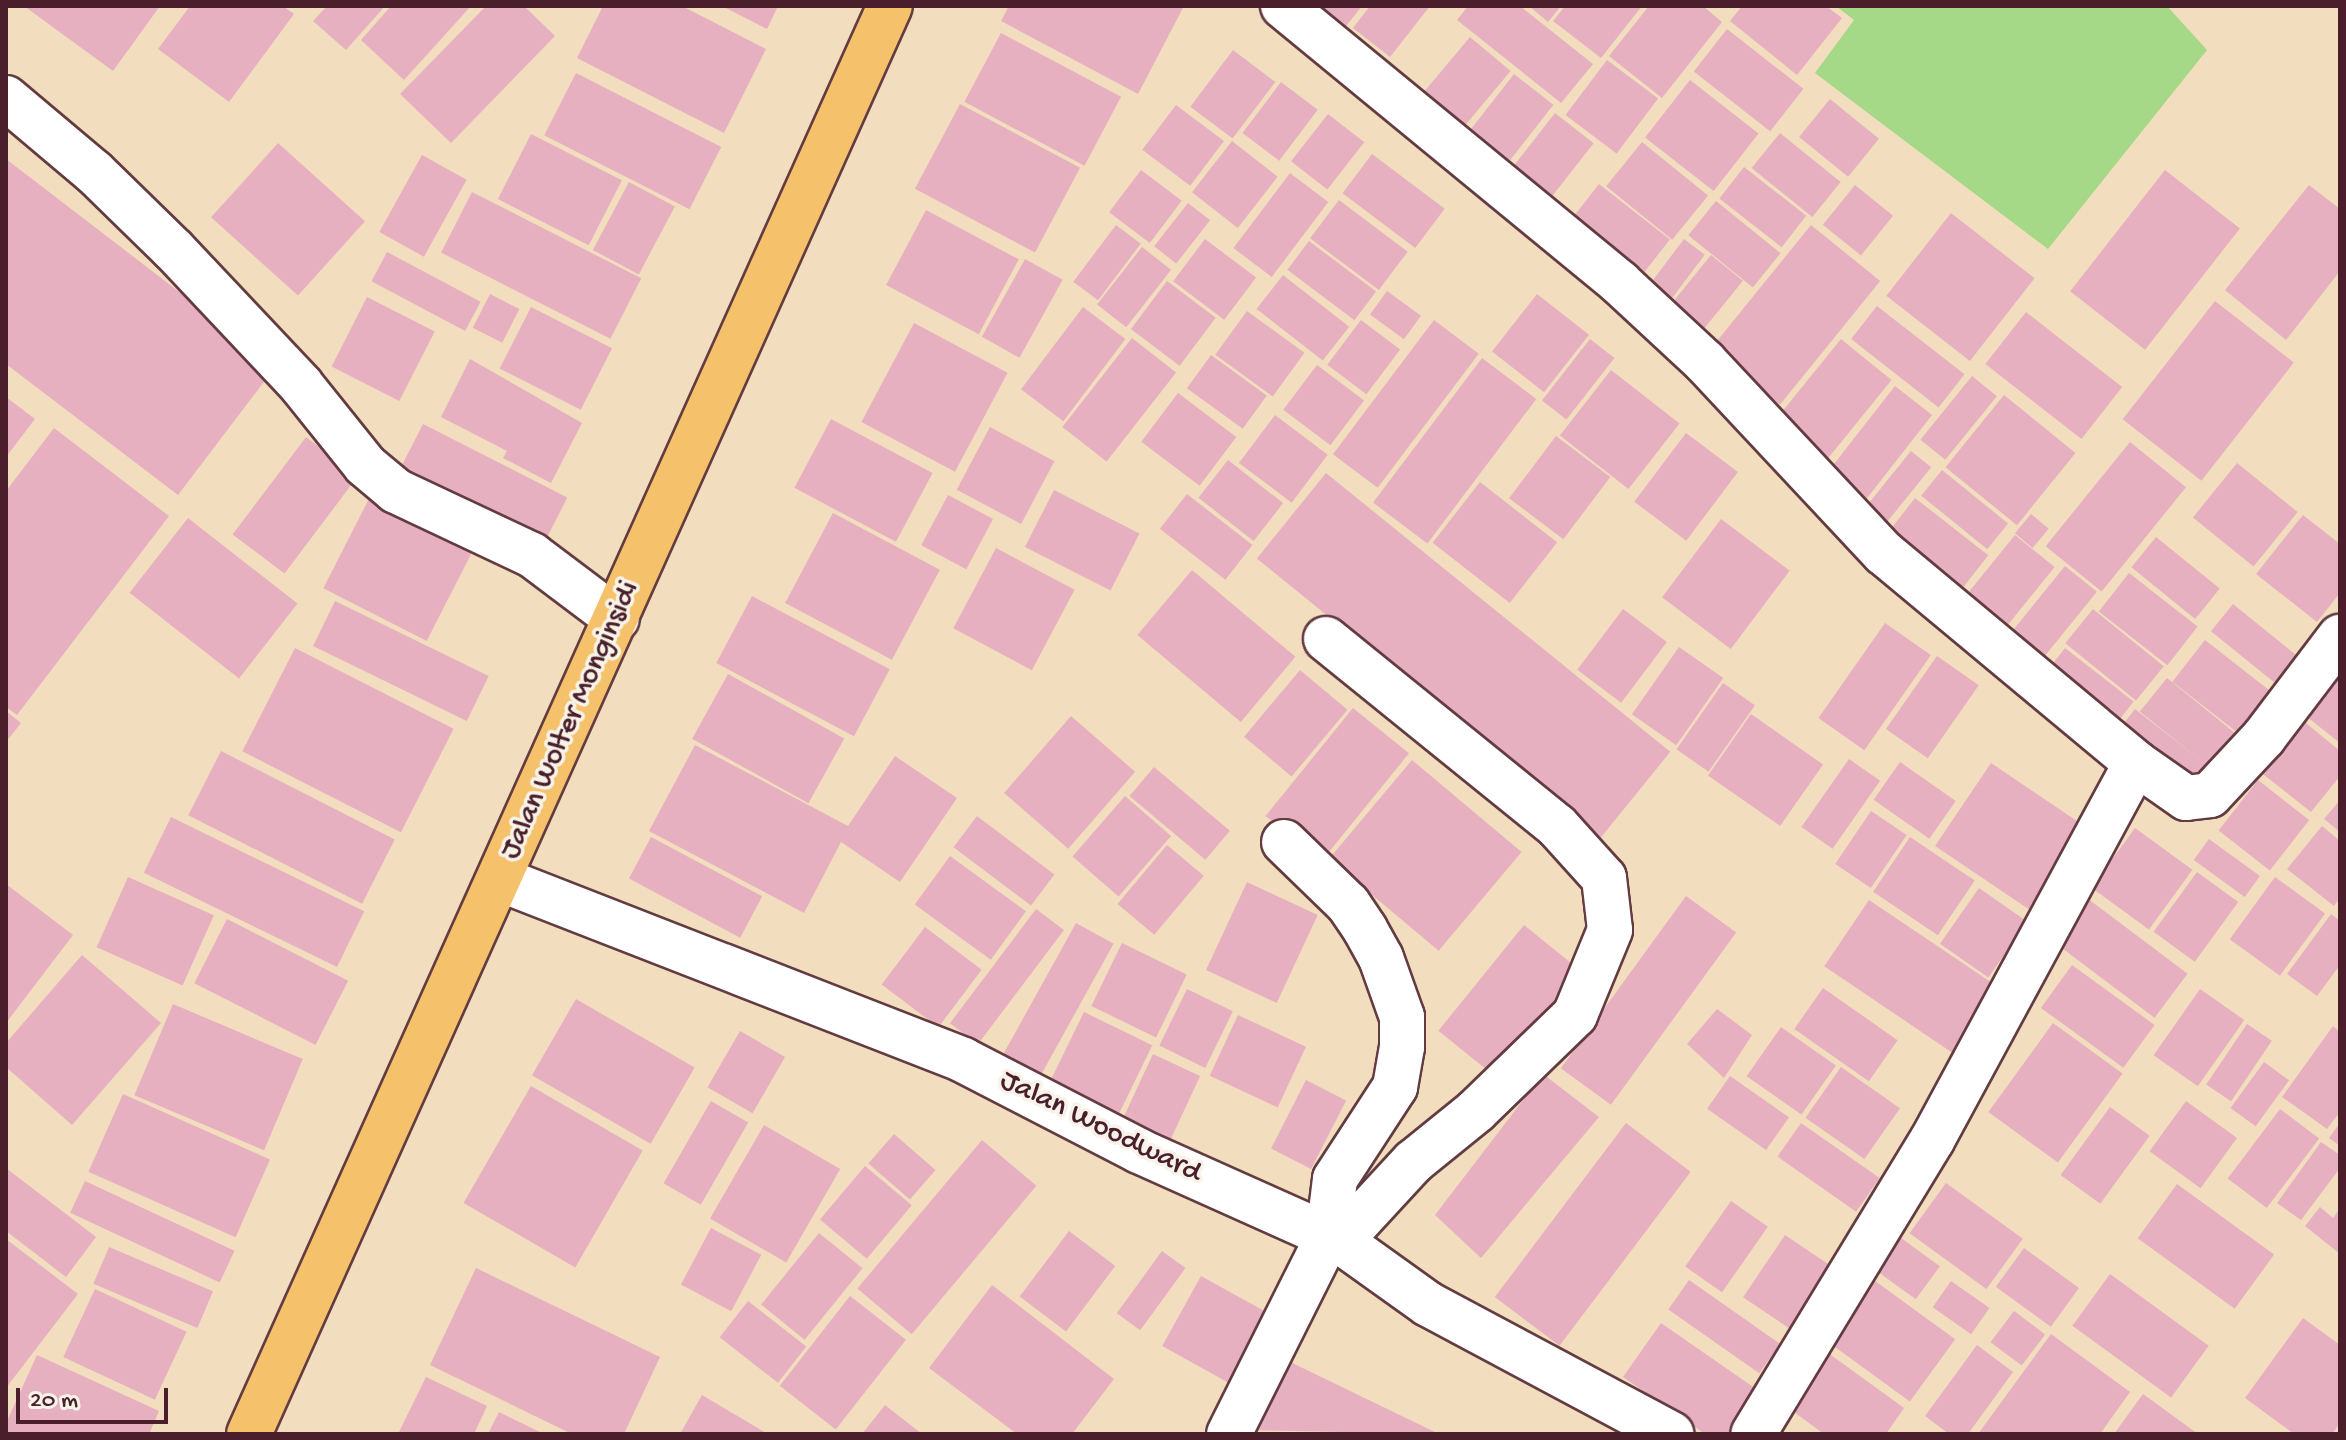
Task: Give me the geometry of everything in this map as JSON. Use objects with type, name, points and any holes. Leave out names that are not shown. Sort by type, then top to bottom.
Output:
[{"type":"highway","name":"Jalan Wolter Monginsidi","points":[[249,1434],[502,880],[890,6]]},
{"type":"street","points":[[1283,6],[1620,283],[1725,383],[1884,553],[2136,763],[2186,798],[2210,795],[2264,737],[2340,637]]},
{"type":"street","points":[[6,98],[174,250],[301,385],[365,465],[396,491],[532,555],[617,619]]},
{"type":"street","points":[[1229,1434],[1334,1238],[1413,1162],[1476,1111],[1575,1015],[1610,930],[1604,878],[1557,826],[1326,639]]},
{"type":"street","points":[[1753,1434],[1932,1140],[2136,763]]},
{"type":"street","points":[[1284,842],[1348,904],[1381,958],[1402,1017],[1395,1087],[1335,1179],[1334,1238]]},
{"type":"street","name":"Jalan Woodward","points":[[502,880],[963,1060],[1139,1151],[1334,1238],[1428,1304],[1671,1434]]},
{"type":"green space","points":[[1836,6],[2167,6],[2207,50],[2048,249],[1815,73],[1854,20]]},
{"type":"building","points":[[24,6],[160,6],[113,71]]},
{"type":"building","points":[[190,6],[283,6],[294,14],[229,102],[158,49]]},
{"type":"building","points":[[327,6],[385,6],[346,50],[313,21]]},
{"type":"building","points":[[391,6],[471,6],[404,80],[361,40]]},
{"type":"building","points":[[486,6],[524,6],[555,36],[451,143],[400,94]]},
{"type":"building","points":[[603,6],[682,6],[766,49],[724,133],[577,58]]},
{"type":"building","points":[[722,6],[778,6],[767,29]]},
{"type":"building","points":[[1009,6],[1184,6],[1138,94],[1001,21]]},
{"type":"building","points":[[1312,6],[1362,6],[1343,30]]},
{"type":"building","points":[[1370,6],[1430,6],[1390,57],[1353,28]]},
{"type":"building","points":[[1468,6],[1520,6],[1593,64],[1561,103],[1457,20]]},
{"type":"building","points":[[1529,6],[1561,6],[1548,22]]},
{"type":"building","points":[[1565,6],[1642,6],[1601,58],[1553,21]]},
{"type":"building","points":[[1649,6],[1703,6],[1722,22],[1662,98],[1609,56]]},
{"type":"building","points":[[1742,6],[1826,6],[1842,18],[1797,75],[1730,21]]},
{"type":"building","points":[[1727,29],[1803,89],[1770,131],[1694,72]]},
{"type":"building","points":[[1001,33],[1121,97],[1084,166],[964,102]]},
{"type":"building","points":[[1470,37],[1511,71],[1454,138],[1413,104]]},
{"type":"building","points":[[1233,50],[1275,82],[1233,139],[1190,107]]},
{"type":"building","points":[[1607,60],[1658,99],[1617,154],[1565,115]]},
{"type":"building","points":[[576,73],[721,147],[689,209],[544,135]]},
{"type":"building","points":[[1514,74],[1553,105],[1497,176],[1458,146]]},
{"type":"building","points":[[1690,80],[1759,134],[1714,191],[1645,138]]},
{"type":"building","points":[[1281,82],[1318,110],[1279,161],[1242,133]]},
{"type":"building","points":[[1830,99],[1879,139],[1848,177],[1799,137]]},
{"type":"building","points":[[960,104],[1080,168],[1035,253],[915,189]]},
{"type":"building","points":[[1176,105],[1224,141],[1190,186],[1142,150]]},
{"type":"building","points":[[1555,113],[1594,143],[1538,214],[1500,184]]},
{"type":"building","points":[[1328,114],[1364,142],[1327,190],[1291,161]]},
{"type":"building","points":[[1780,133],[1841,182],[1812,217],[1752,168]]},
{"type":"building","points":[[531,134],[622,180],[589,245],[498,199]]},
{"type":"building","points":[[1232,141],[1278,177],[1238,228],[1192,192]]},
{"type":"building","points":[[1642,142],[1708,195],[1672,240],[1606,186]]},
{"type":"building","points":[[278,143],[365,221],[298,296],[211,217]]},
{"type":"building","points":[[1372,154],[1445,209],[1415,248],[1343,193]]},
{"type":"building","points":[[422,155],[467,180],[424,257],[379,232]]},
{"type":"building","points":[[6,159],[276,366],[178,495],[6,364]]},
{"type":"building","points":[[1744,167],[1806,216],[1782,247],[1719,199]]},
{"type":"building","points":[[1141,170],[1182,201],[1150,243],[1109,212]]},
{"type":"building","points":[[2165,170],[2240,228],[2145,350],[2070,291]]},
{"type":"building","points":[[1290,173],[1328,202],[1272,277],[1233,248]]},
{"type":"building","points":[[629,182],[675,206],[639,274],[593,250]]},
{"type":"building","points":[[1599,184],[1670,239],[1634,286],[1563,230]]},
{"type":"building","points":[[1855,185],[1893,216],[1861,255],[1823,225]]},
{"type":"building","points":[[2309,185],[2340,209],[2340,271],[2286,340],[2225,290]]},
{"type":"building","points":[[472,192],[641,278],[610,339],[441,253]]},
{"type":"building","points":[[1339,200],[1408,252],[1379,290],[1310,238]]},
{"type":"building","points":[[1716,201],[1781,253],[1753,287],[1688,235]]},
{"type":"building","points":[[1188,203],[1210,220],[1176,264],[1154,246]]},
{"type":"building","points":[[926,210],[1019,259],[979,334],[886,285]]},
{"type":"building","points":[[1951,213],[2035,278],[1970,361],[1886,296]]},
{"type":"building","points":[[1116,225],[1141,244],[1098,300],[1073,282]]},
{"type":"building","points":[[1811,225],[1880,281],[1780,405],[1711,349]]},
{"type":"building","points":[[1205,239],[1256,278],[1224,320],[1173,281]]},
{"type":"building","points":[[1684,239],[1705,255],[1664,309],[1643,293]]},
{"type":"building","points":[[1309,241],[1376,292],[1354,320],[1287,270]]},
{"type":"building","points":[[1142,247],[1171,270],[1126,327],[1097,305]]},
{"type":"building","points":[[387,252],[481,302],[465,331],[372,281]]},
{"type":"building","points":[[1711,255],[1743,281],[1696,339],[1664,313]]},
{"type":"building","points":[[1025,259],[1063,280],[1019,358],[982,337]]},
{"type":"building","points":[[1283,275],[1349,327],[1323,361],[1257,309]]},
{"type":"building","points":[[1167,281],[1216,318],[1180,366],[1131,329]]},
{"type":"building","points":[[1387,291],[1421,316],[1404,339],[1370,314]]},
{"type":"building","points":[[490,294],[519,309],[502,343],[473,328]]},
{"type":"building","points":[[1537,294],[1589,335],[1544,392],[1492,352]]},
{"type":"building","points":[[367,297],[435,332],[399,401],[332,366]]},
{"type":"building","points":[[2215,301],[2294,363],[2201,481],[2123,419]]},
{"type":"building","points":[[1877,306],[1964,374],[1939,407],[1851,339]]},
{"type":"building","points":[[531,307],[612,348],[581,410],[500,368]]},
{"type":"building","points":[[1083,307],[1125,339],[1063,421],[1021,389]]},
{"type":"building","points":[[1247,311],[1304,353],[1273,396],[1215,355]]},
{"type":"building","points":[[2026,312],[2122,387],[2082,439],[1985,364]]},
{"type":"building","points":[[1361,320],[1400,349],[1366,394],[1327,365]]},
{"type":"building","points":[[1434,320],[1479,354],[1378,488],[1333,454]]},
{"type":"building","points":[[914,323],[1008,373],[955,472],[861,422]]},
{"type":"building","points":[[1132,338],[1176,372],[1107,462],[1062,427]]},
{"type":"building","points":[[1590,339],[1614,358],[1566,420],[1542,400]]},
{"type":"building","points":[[1841,339],[1892,380],[1826,461],[1776,420]]},
{"type":"building","points":[[1211,355],[1267,396],[1243,429],[1187,388]]},
{"type":"building","points":[[1482,358],[1536,399],[1427,543],[1373,503]]},
{"type":"building","points":[[470,359],[582,423],[551,483],[503,458],[507,451],[441,417]]},
{"type":"building","points":[[1317,365],[1364,401],[1330,445],[1283,410]]},
{"type":"building","points":[[1611,370],[1680,424],[1628,489],[1560,435]]},
{"type":"building","points":[[1972,376],[1997,396],[1945,460],[1920,440]]},
{"type":"building","points":[[1895,386],[1932,415],[1862,505],[1825,476]]},
{"type":"building","points":[[1178,393],[1236,437],[1200,486],[1141,442]]},
{"type":"building","points":[[2004,395],[2075,453],[2017,525],[1945,467]]},
{"type":"building","points":[[6,397],[35,419],[6,457]]},
{"type":"building","points":[[1275,415],[1328,455],[1292,503],[1239,463]]},
{"type":"building","points":[[831,419],[933,473],[896,542],[794,488]]},
{"type":"building","points":[[423,424],[567,498],[541,550],[396,477]]},
{"type":"building","points":[[990,427],[1054,461],[1021,524],[957,490]]},
{"type":"building","points":[[54,428],[169,516],[17,715],[6,707],[6,491]]},
{"type":"building","points":[[1686,433],[1738,472],[1686,541],[1634,502]]},
{"type":"building","points":[[1556,436],[1610,477],[1563,539],[1509,498]]},
{"type":"building","points":[[306,437],[358,476],[284,574],[233,534]]},
{"type":"building","points":[[2130,442],[2186,487],[2102,591],[2046,546]]},
{"type":"building","points":[[1911,451],[1931,467],[1876,535],[1856,519]]},
{"type":"building","points":[[1228,460],[1283,503],[1254,541],[1198,498]]},
{"type":"building","points":[[2237,463],[2298,512],[2254,566],[2193,517]]},
{"type":"building","points":[[1942,470],[2008,523],[1987,549],[1921,496]]},
{"type":"building","points":[[1326,473],[1670,752],[1601,837],[1257,558]]},
{"type":"building","points":[[1480,482],[1557,542],[1510,603],[1433,543]]},
{"type":"building","points":[[376,485],[479,538],[427,641],[323,588]]},
{"type":"building","points":[[1054,490],[1140,534],[1110,591],[1025,547]]},
{"type":"building","points":[[1187,494],[1252,545],[1225,580],[1160,529]]},
{"type":"building","points":[[948,495],[993,519],[966,569],[921,545]]},
{"type":"building","points":[[1915,498],[1988,555],[1954,599],[1881,541]]},
{"type":"building","points":[[833,513],[940,570],[892,660],[785,603]]},
{"type":"building","points":[[2031,514],[2049,529],[2033,548],[2015,533]]},
{"type":"building","points":[[2303,515],[2340,544],[2340,593],[2317,622],[2256,574]]},
{"type":"building","points":[[188,518],[298,604],[239,678],[130,593]]},
{"type":"building","points":[[1721,519],[1790,571],[1731,649],[1662,597]]},
{"type":"building","points":[[2015,535],[2055,567],[1995,641],[1955,609]]},
{"type":"building","points":[[2156,537],[2220,589],[2195,619],[2131,567]]},
{"type":"building","points":[[996,548],[1075,590],[1032,670],[953,628]]},
{"type":"building","points":[[2065,566],[2097,592],[2034,670],[2002,644]]},
{"type":"building","points":[[1192,570],[1295,657],[1241,722],[1137,635]]},
{"type":"building","points":[[2129,573],[2198,627],[2167,665],[2099,612]]},
{"type":"building","points":[[752,596],[890,669],[854,736],[716,663]]},
{"type":"building","points":[[335,601],[489,676],[467,721],[313,646]]},
{"type":"building","points":[[2233,604],[2300,658],[2278,685],[2211,631]]},
{"type":"building","points":[[1623,609],[1667,642],[1621,703],[1577,670]]},
{"type":"building","points":[[2093,609],[2164,666],[2136,700],[2065,643]]},
{"type":"building","points":[[1885,623],[1931,655],[1864,750],[1818,718]]},
{"type":"building","points":[[2205,640],[2281,700],[2249,741],[2172,682]]},
{"type":"building","points":[[1679,647],[1723,678],[1676,745],[1632,714]]},
{"type":"building","points":[[295,648],[454,729],[401,832],[242,751]]},
{"type":"building","points":[[2065,648],[2134,702],[2110,732],[2041,679]]},
{"type":"building","points":[[1937,656],[1979,685],[1928,758],[1886,729]]},
{"type":"building","points":[[2340,665],[2340,743],[2302,713]]},
{"type":"building","points":[[1300,670],[1347,710],[1292,776],[1244,737]]},
{"type":"building","points":[[728,674],[844,738],[808,803],[692,739]]},
{"type":"building","points":[[2167,678],[2238,735],[2211,769],[2140,711]]},
{"type":"building","points":[[1723,683],[1755,705],[1708,772],[1677,749]]},
{"type":"building","points":[[1353,708],[1409,753],[1321,861],[1266,816]]},
{"type":"building","points":[[2135,709],[2208,766],[2188,792],[2115,735]]},
{"type":"building","points":[[6,711],[21,723],[6,742]]},
{"type":"building","points":[[1751,714],[1823,764],[1780,826],[1708,775]]},
{"type":"building","points":[[1071,716],[1135,772],[1068,849],[1004,793]]},
{"type":"building","points":[[2301,719],[2340,751],[2340,776],[2311,812],[2259,771]]},
{"type":"building","points":[[695,745],[848,826],[895,756],[957,798],[900,882],[841,842],[804,913],[649,831]]},
{"type":"building","points":[[221,751],[395,840],[362,904],[188,815]]},
{"type":"building","points":[[1849,759],[1880,781],[1833,849],[1801,827]]},
{"type":"building","points":[[1412,760],[1522,852],[1439,951],[1329,859]]},
{"type":"building","points":[[1900,762],[1956,801],[1929,839],[1874,800]]},
{"type":"building","points":[[1991,763],[2090,830],[2035,913],[1935,846]]},
{"type":"building","points":[[1154,767],[1230,831],[1205,860],[1130,796]]},
{"type":"building","points":[[2258,780],[2309,820],[2270,870],[2219,830]]},
{"type":"building","points":[[1125,796],[1171,836],[1119,896],[1073,856]]},
{"type":"building","points":[[2340,800],[2340,832],[2324,819]]},
{"type":"building","points":[[1871,811],[1907,835],[1871,888],[1835,864]]},
{"type":"building","points":[[977,816],[1054,874],[1031,906],[954,847]]},
{"type":"building","points":[[171,817],[364,911],[337,967],[144,873]]},
{"type":"building","points":[[2322,826],[2340,841],[2340,898],[2334,906],[2287,869]]},
{"type":"building","points":[[2135,828],[2192,870],[2149,930],[2092,888]]},
{"type":"building","points":[[651,837],[762,896],[740,938],[629,878]]},
{"type":"building","points":[[1910,837],[1975,881],[1938,935],[1873,892]]},
{"type":"building","points":[[2209,839],[2260,876],[2245,897],[2194,860]]},
{"type":"building","points":[[1167,845],[1204,876],[1154,935],[1118,904]]},
{"type":"building","points":[[950,856],[1026,911],[991,960],[915,905]]},
{"type":"building","points":[[2197,872],[2238,902],[2195,962],[2154,932]]},
{"type":"building","points":[[128,877],[214,915],[183,986],[97,947]]},
{"type":"building","points":[[2275,877],[2325,913],[2280,976],[2230,939]]},
{"type":"building","points":[[1247,882],[1318,915],[1277,1003],[1206,970]]},
{"type":"building","points":[[6,884],[73,935],[6,1023]]},
{"type":"building","points":[[1979,888],[2027,922],[1988,978],[1940,944]]},
{"type":"building","points":[[2075,889],[2188,974],[2155,1018],[2042,933]]},
{"type":"building","points":[[1686,896],[1736,932],[1611,1105],[1561,1068]]},
{"type":"building","points":[[1869,900],[2000,988],[1955,1055],[1824,966]]},
{"type":"building","points":[[1036,909],[1064,930],[978,1044],[950,1023]]},
{"type":"building","points":[[2331,914],[2340,921],[2340,965],[2317,996],[2287,974]]},
{"type":"building","points":[[227,919],[348,981],[315,1045],[194,983]]},
{"type":"building","points":[[1076,923],[1114,944],[1037,1081],[1000,1060]]},
{"type":"building","points":[[1524,925],[1580,970],[1494,1076],[1438,1031]]},
{"type":"building","points":[[925,927],[982,970],[938,1027],[882,985]]},
{"type":"building","points":[[1122,943],[1187,975],[1156,1037],[1091,1006]]},
{"type":"building","points":[[82,955],[161,1023],[72,1125],[6,1067],[6,1043]]},
{"type":"building","points":[[2072,965],[2155,1025],[2123,1068],[2041,1008]]},
{"type":"building","points":[[1823,988],[1898,1040],[1869,1081],[1794,1029]]},
{"type":"building","points":[[1187,989],[1233,1011],[1205,1068],[1159,1046]]},
{"type":"building","points":[[2200,989],[2244,1020],[2198,1086],[2154,1055]]},
{"type":"building","points":[[576,999],[695,1068],[651,1144],[532,1075]]},
{"type":"building","points":[[173,1004],[303,1059],[264,1150],[134,1095]]},
{"type":"building","points":[[1717,1009],[1752,1035],[1724,1078],[1687,1044]]},
{"type":"building","points":[[1084,1012],[1152,1045],[1112,1129],[1043,1096]]},
{"type":"building","points":[[1238,1015],[1306,1047],[1278,1107],[1210,1076]]},
{"type":"building","points":[[2053,1023],[2123,1074],[2058,1163],[1988,1112]]},
{"type":"building","points":[[2247,1024],[2272,1041],[2231,1101],[2206,1085]]},
{"type":"building","points":[[2333,1026],[2340,1032],[2340,1112],[2327,1129],[2282,1097]]},
{"type":"building","points":[[1781,1027],[1836,1065],[1801,1115],[1747,1076]]},
{"type":"building","points":[[740,1031],[785,1057],[753,1113],[708,1087]]},
{"type":"building","points":[[1153,1054],[1200,1076],[1165,1151],[1118,1129]]},
{"type":"building","points":[[2264,1062],[2289,1080],[2256,1126],[2230,1108]]},
{"type":"building","points":[[1841,1067],[1900,1108],[1864,1159],[1805,1118]]},
{"type":"building","points":[[1543,1074],[1599,1117],[1481,1258],[1435,1215]]},
{"type":"building","points":[[1730,1076],[1789,1117],[1766,1150],[1707,1109]]},
{"type":"building","points":[[1306,1080],[1346,1100],[1311,1169],[1271,1149]]},
{"type":"building","points":[[531,1086],[643,1150],[575,1267],[464,1203]]},
{"type":"building","points":[[123,1094],[270,1159],[236,1237],[88,1172]]},
{"type":"building","points":[[711,1101],[748,1122],[701,1205],[664,1183]]},
{"type":"building","points":[[2186,1101],[2237,1138],[2201,1188],[2150,1151]]},
{"type":"building","points":[[2110,1107],[2150,1136],[2100,1204],[2061,1175]]},
{"type":"building","points":[[2280,1109],[2319,1138],[2267,1208],[2228,1178]]},
{"type":"building","points":[[1626,1123],[1691,1172],[1559,1346],[1495,1297]]},
{"type":"building","points":[[1801,1123],[1880,1178],[1856,1212],[1777,1157]]},
{"type":"building","points":[[2340,1123],[2340,1146],[2329,1138]]},
{"type":"building","points":[[764,1125],[840,1169],[786,1263],[710,1219]]},
{"type":"building","points":[[894,1134],[936,1170],[910,1200],[868,1163]]},
{"type":"building","points":[[982,1140],[1036,1186],[912,1334],[857,1289]]},
{"type":"building","points":[[2321,1142],[2340,1155],[2340,1168],[2301,1220],[2277,1203]]},
{"type":"building","points":[[865,1166],[912,1205],[867,1259],[820,1220]]},
{"type":"building","points":[[6,1168],[96,1237],[66,1277],[6,1231]]},
{"type":"building","points":[[85,1181],[235,1251],[220,1282],[70,1213]]},
{"type":"building","points":[[1946,1183],[2023,1239],[1986,1289],[1910,1233]]},
{"type":"building","points":[[2177,1184],[2274,1255],[2235,1309],[2138,1238]]},
{"type":"building","points":[[1731,1201],[1768,1227],[1722,1292],[1685,1267]]},
{"type":"building","points":[[2320,1207],[2333,1218],[2340,1208],[2340,1254],[2305,1226]]},
{"type":"building","points":[[711,1228],[761,1255],[731,1311],[681,1285]]},
{"type":"building","points":[[1069,1231],[1115,1266],[1066,1331],[1020,1296]]},
{"type":"building","points":[[819,1233],[863,1268],[805,1340],[761,1304]]},
{"type":"building","points":[[1785,1235],[1835,1269],[1793,1331],[1743,1297]]},
{"type":"building","points":[[1897,1235],[1940,1266],[1916,1299],[1873,1268]]},
{"type":"building","points":[[6,1239],[78,1294],[6,1388]]},
{"type":"building","points":[[109,1247],[213,1291],[197,1328],[93,1284]]},
{"type":"building","points":[[2024,1248],[2079,1288],[2051,1327],[1996,1287]]},
{"type":"building","points":[[1162,1251],[1185,1268],[1140,1330],[1117,1313]]},
{"type":"building","points":[[476,1268],[660,1357],[624,1434],[572,1434],[430,1365]]},
{"type":"building","points":[[2110,1274],[2209,1346],[2171,1397],[2072,1326]]},
{"type":"building","points":[[1201,1276],[1273,1316],[1234,1386],[1162,1346]]},
{"type":"building","points":[[1871,1278],[1955,1339],[1910,1401],[1826,1340]]},
{"type":"building","points":[[1689,1280],[1780,1344],[1759,1373],[1668,1309]]},
{"type":"building","points":[[1951,1281],[1990,1308],[1971,1334],[1933,1307]]},
{"type":"building","points":[[992,1285],[1114,1379],[1072,1434],[1017,1434],[929,1368]]},
{"type":"building","points":[[95,1289],[187,1332],[155,1400],[63,1357]]},
{"type":"building","points":[[850,1296],[906,1340],[836,1430],[780,1386]]},
{"type":"building","points":[[748,1301],[806,1347],[778,1383],[720,1337]]},
{"type":"building","points":[[2014,1311],[2045,1334],[2022,1366],[1991,1342]]},
{"type":"building","points":[[2303,1318],[2340,1345],[2340,1423],[2332,1434],[2294,1434],[2245,1398]]},
{"type":"building","points":[[1661,1323],[1759,1391],[1730,1434],[1705,1434],[1623,1377]]},
{"type":"building","points":[[2051,1334],[2130,1392],[2100,1434],[1978,1434]]},
{"type":"building","points":[[1977,1345],[2013,1372],[1968,1434],[1949,1434],[1925,1416]]},
{"type":"building","points":[[1820,1347],[1904,1408],[1886,1434],[1824,1434],[1780,1402]]},
{"type":"building","points":[[37,1355],[159,1411],[149,1434],[6,1434],[6,1423]]},
{"type":"building","points":[[1282,1358],[1439,1434],[1247,1430]]},
{"type":"building","points":[[426,1377],[487,1406],[474,1434],[398,1434]]},
{"type":"building","points":[[2143,1394],[2198,1434],[2114,1434]]},
{"type":"building","points":[[702,1395],[768,1434],[680,1434]]},
{"type":"building","points":[[885,1405],[922,1434],[862,1434]]},
{"type":"building","points":[[499,1412],[544,1434],[488,1434]]}]
